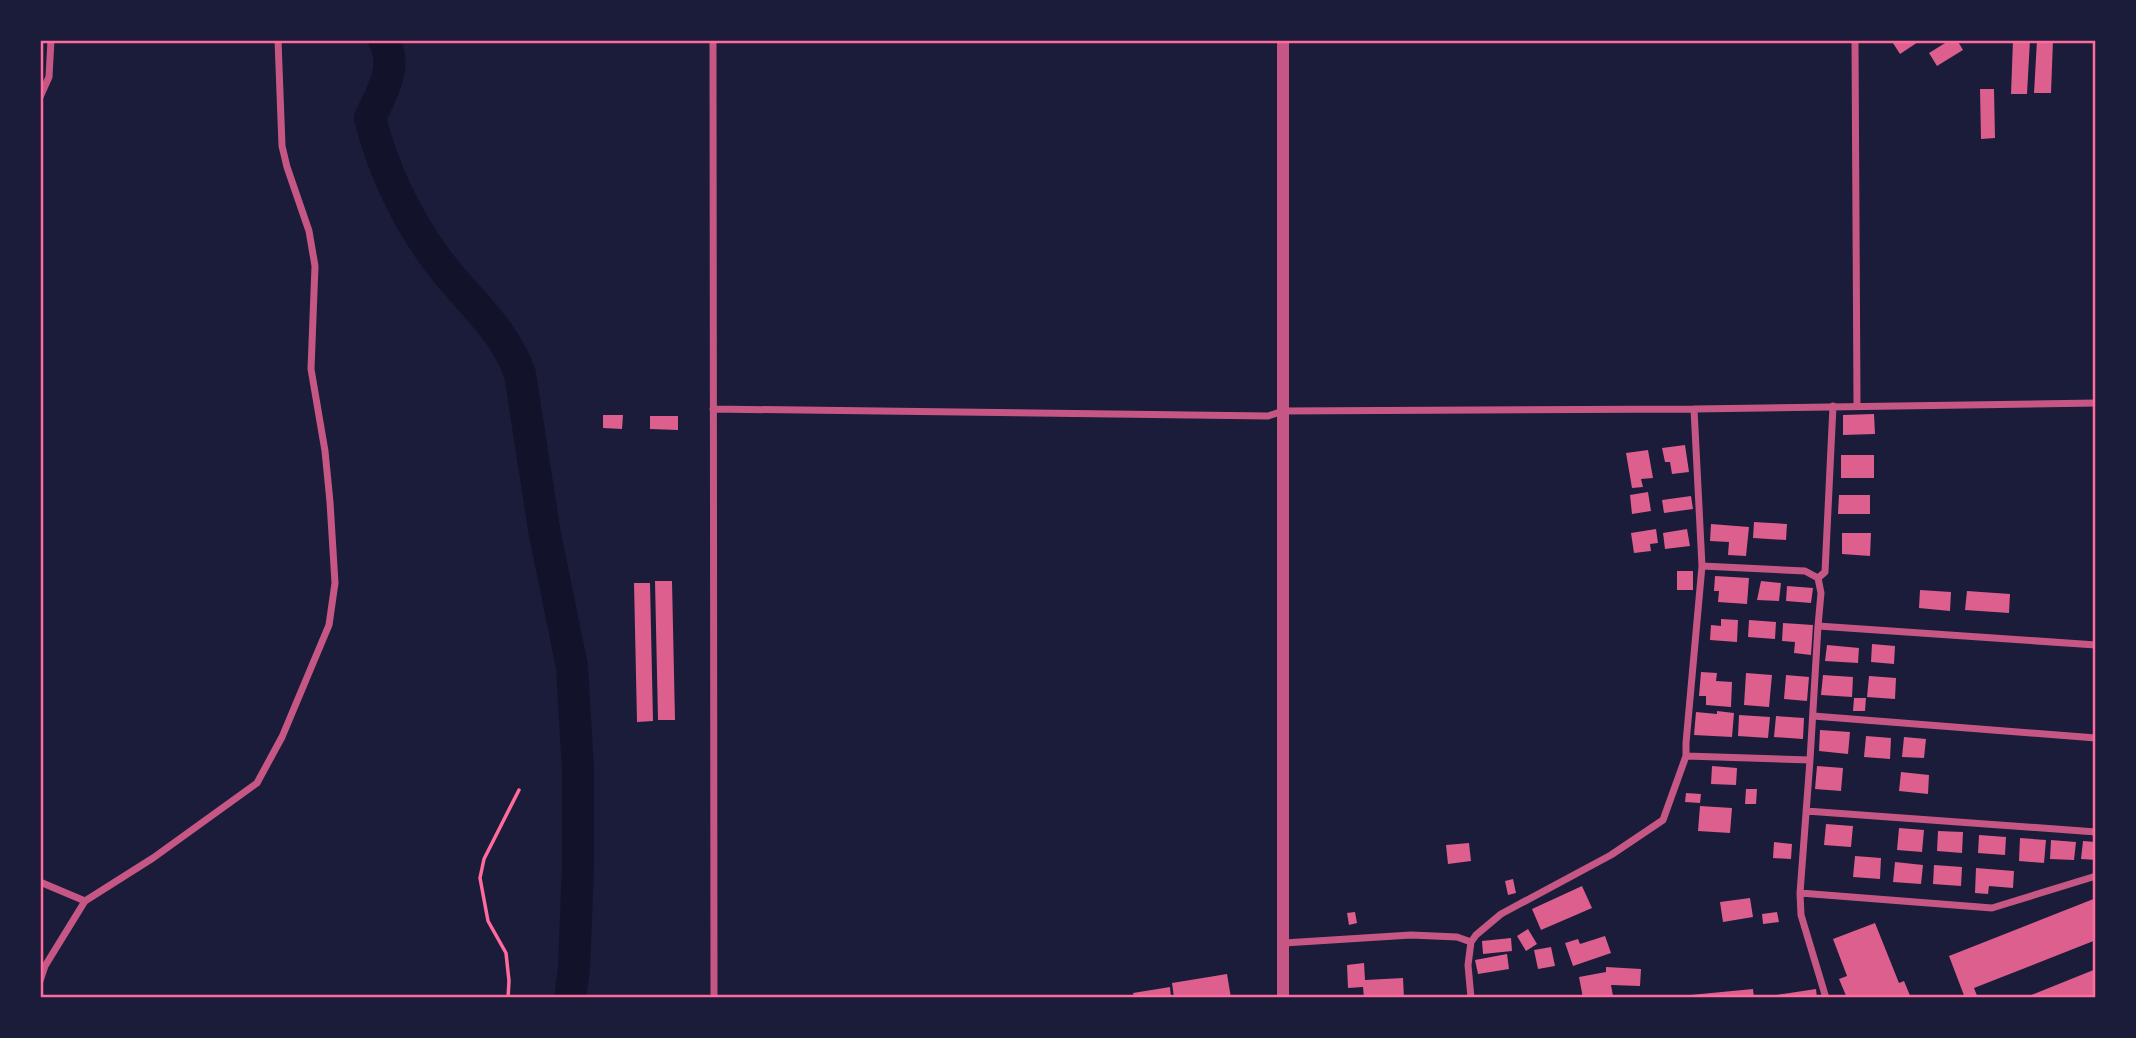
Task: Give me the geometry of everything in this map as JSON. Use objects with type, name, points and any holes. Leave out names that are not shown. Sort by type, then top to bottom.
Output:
[{"type":"street","points":[[40,97],[49,78],[51,40]]},
{"type":"street","points":[[40,981],[45,966],[86,901],[153,858],[257,783],[282,737],[329,625],[335,583],[330,502],[325,451],[311,369],[315,266],[309,231],[282,146],[278,40]]},
{"type":"street","points":[[713,40],[714,998]]},
{"type":"street","points":[[1283,40],[1283,998]]},
{"type":"street","points":[[1855,40],[1857,405]]},
{"type":"street","points":[[713,409],[1268,416],[1283,411],[2096,403]]},
{"type":"street","points":[[1818,578],[1825,572],[1833,406]]},
{"type":"street","points":[[1471,998],[1468,965],[1471,942],[1476,935],[1501,914],[1611,855],[1663,820],[1686,755],[1702,566],[1694,409]]},
{"type":"street","points":[[1702,566],[1805,571],[1818,578]]},
{"type":"street","points":[[1818,578],[1821,593],[1800,893],[1801,915],[1826,998]]},
{"type":"street","points":[[1818,626],[2096,645]]},
{"type":"street","points":[[1813,716],[2096,738]]},
{"type":"street","points":[[1686,755],[1810,761]]},
{"type":"street","points":[[1806,811],[2096,832]]},
{"type":"street","points":[[1800,893],[1992,908],[2096,876]]},
{"type":"street","points":[[40,882],[86,901]]},
{"type":"street","points":[[1283,943],[1411,935],[1457,937],[1471,942]]},
{"type":"path","points":[[508,998],[506,953],[488,921],[480,878],[484,859],[519,790]]},
{"type":"building","points":[[1891,40],[1921,40],[1900,54]]},
{"type":"building","points":[[1950,40],[1957,40],[1963,50],[1937,66],[1929,53]]},
{"type":"building","points":[[2013,40],[2030,40],[2027,94],[2011,94]]},
{"type":"building","points":[[2037,40],[2053,40],[2051,93],[2034,93]]},
{"type":"building","points":[[1980,89],[1994,89],[1995,138],[1981,139]]},
{"type":"building","points":[[1874,414],[1875,434],[1843,435],[1843,415]]},
{"type":"building","points":[[603,415],[623,415],[622,429],[603,428]]},
{"type":"building","points":[[650,416],[678,416],[678,430],[650,429]]},
{"type":"building","points":[[1685,445],[1689,472],[1672,474],[1670,462],[1665,462],[1662,448]]},
{"type":"building","points":[[1648,450],[1653,478],[1641,479],[1643,487],[1632,488],[1626,453]]},
{"type":"building","points":[[1841,455],[1874,455],[1874,478],[1841,478]]},
{"type":"building","points":[[1648,492],[1651,511],[1632,514],[1630,495]]},
{"type":"building","points":[[1839,495],[1870,495],[1870,514],[1838,514]]},
{"type":"building","points":[[1691,496],[1693,509],[1664,513],[1662,500]]},
{"type":"building","points":[[1754,522],[1787,524],[1786,540],[1753,538]]},
{"type":"building","points":[[1711,524],[1749,527],[1746,556],[1728,555],[1729,542],[1710,541]]},
{"type":"building","points":[[1656,529],[1658,543],[1650,544],[1651,551],[1634,553],[1631,533]]},
{"type":"building","points":[[1687,529],[1690,546],[1665,549],[1663,533]]},
{"type":"building","points":[[1842,533],[1871,533],[1870,556],[1842,554]]},
{"type":"building","points":[[1677,571],[1693,571],[1693,590],[1677,590]]},
{"type":"building","points":[[1715,576],[1749,578],[1747,604],[1718,602],[1719,591],[1714,591]]},
{"type":"building","points":[[655,581],[672,581],[675,720],[658,720]]},
{"type":"building","points":[[1761,581],[1781,583],[1779,601],[1757,600]]},
{"type":"building","points":[[634,583],[650,583],[653,721],[637,722]]},
{"type":"building","points":[[1787,586],[1813,588],[1811,603],[1786,601]]},
{"type":"building","points":[[1920,590],[1951,592],[1950,611],[1919,608]]},
{"type":"building","points":[[1967,591],[2010,594],[2009,613],[1965,610]]},
{"type":"building","points":[[1721,619],[1738,620],[1737,642],[1710,640],[1711,625],[1721,626]]},
{"type":"building","points":[[1749,620],[1776,622],[1775,639],[1748,637]]},
{"type":"building","points":[[1783,623],[1813,625],[1811,655],[1794,653],[1795,642],[1782,641]]},
{"type":"building","points":[[1872,644],[1895,646],[1894,664],[1871,662]]},
{"type":"building","points":[[1827,645],[1859,648],[1858,663],[1825,661]]},
{"type":"building","points":[[1701,672],[1717,673],[1716,681],[1732,682],[1731,707],[1706,705],[1706,696],[1699,696]]},
{"type":"building","points":[[1746,673],[1772,675],[1769,707],[1744,705]]},
{"type":"building","points":[[1786,675],[1809,677],[1807,701],[1784,699]]},
{"type":"building","points":[[1823,675],[1853,677],[1852,697],[1821,695]]},
{"type":"building","points":[[1869,676],[1896,678],[1895,699],[1867,697]]},
{"type":"building","points":[[1854,698],[1866,698],[1865,711],[1853,711]]},
{"type":"building","points":[[1717,711],[1734,713],[1732,737],[1694,735],[1696,712],[1717,714]]},
{"type":"building","points":[[1739,715],[1770,717],[1768,738],[1738,736]]},
{"type":"building","points":[[1776,716],[1804,718],[1803,739],[1774,737]]},
{"type":"building","points":[[1820,730],[1850,732],[1848,754],[1819,751]]},
{"type":"building","points":[[1866,736],[1891,738],[1890,759],[1864,757]]},
{"type":"building","points":[[1904,737],[1926,739],[1924,758],[1902,757]]},
{"type":"building","points":[[1712,766],[1737,768],[1736,785],[1711,784]]},
{"type":"building","points":[[1817,766],[1843,768],[1841,791],[1815,789]]},
{"type":"building","points":[[1901,772],[1929,775],[1928,794],[1899,791]]},
{"type":"building","points":[[1746,789],[1757,789],[1756,804],[1745,804]]},
{"type":"building","points":[[1686,793],[1701,794],[1700,803],[1685,802]]},
{"type":"building","points":[[1700,806],[1732,808],[1730,833],[1698,831]]},
{"type":"building","points":[[1826,824],[1853,826],[1851,847],[1824,845]]},
{"type":"building","points":[[1899,828],[1924,830],[1922,852],[1897,850]]},
{"type":"building","points":[[1938,831],[1963,832],[1962,853],[1937,851]]},
{"type":"building","points":[[1979,835],[2006,837],[2005,855],[1978,853]]},
{"type":"building","points":[[2020,838],[2046,840],[2044,863],[2019,861]]},
{"type":"building","points":[[2051,840],[2076,842],[2074,860],[2050,859]]},
{"type":"building","points":[[2083,841],[2096,842],[2096,860],[2081,859]]},
{"type":"building","points":[[1774,842],[1792,844],[1791,859],[1773,858]]},
{"type":"building","points":[[1469,843],[1471,861],[1448,864],[1446,845]]},
{"type":"building","points":[[1855,856],[1881,858],[1880,879],[1853,877]]},
{"type":"building","points":[[1895,862],[1923,865],[1921,884],[1893,882]]},
{"type":"building","points":[[1934,865],[1962,867],[1961,886],[1933,884]]},
{"type":"building","points":[[1976,868],[2014,871],[2013,888],[1989,886],[1988,894],[1975,893]]},
{"type":"building","points":[[1513,879],[1516,893],[1508,895],[1505,881]]},
{"type":"building","points":[[1582,886],[1592,908],[1541,930],[1532,909]]},
{"type":"building","points":[[1750,898],[1753,917],[1723,922],[1720,902]]},
{"type":"building","points":[[2096,898],[2096,940],[1974,988],[1978,998],[1965,998],[1949,956]]},
{"type":"building","points":[[1355,912],[1357,923],[1349,925],[1347,913]]},
{"type":"building","points":[[1777,912],[1779,922],[1763,924],[1762,914]]},
{"type":"building","points":[[1875,923],[1899,983],[1904,981],[1911,998],[1847,998],[1839,979],[1847,976],[1833,939]]},
{"type":"building","points":[[1528,929],[1537,944],[1526,951],[1517,936]]},
{"type":"building","points":[[1605,936],[1611,953],[1573,966],[1565,943],[1578,939],[1580,944]]},
{"type":"building","points":[[1511,938],[1512,951],[1483,954],[1482,941]]},
{"type":"building","points":[[1551,947],[1555,966],[1538,969],[1534,950]]},
{"type":"building","points":[[1507,954],[1509,969],[1478,974],[1475,960]]},
{"type":"building","points":[[1364,963],[1365,980],[1403,978],[1404,998],[1364,998],[1363,987],[1348,988],[1347,965]]},
{"type":"building","points":[[1606,967],[1641,969],[1640,986],[1611,985],[1613,996],[1583,998],[1579,977],[1606,972]]},
{"type":"building","points":[[2096,969],[2096,998],[2024,998]]},
{"type":"building","points":[[1227,974],[1231,998],[1174,998],[1172,983]]},
{"type":"building","points":[[1170,987],[1171,998],[1134,998],[1133,993]]},
{"type":"building","points":[[1753,989],[1754,998],[1680,998],[1680,996]]},
{"type":"building","points":[[1816,989],[1817,998],[1777,998],[1776,995]]},
{"type":"waterway","points":[[384,40],[388,50],[389,70],[370,118],[388,171],[422,238],[443,268],[503,340],[520,374],[544,529],[572,667],[578,770],[578,867],[574,968],[570,998]]}]
